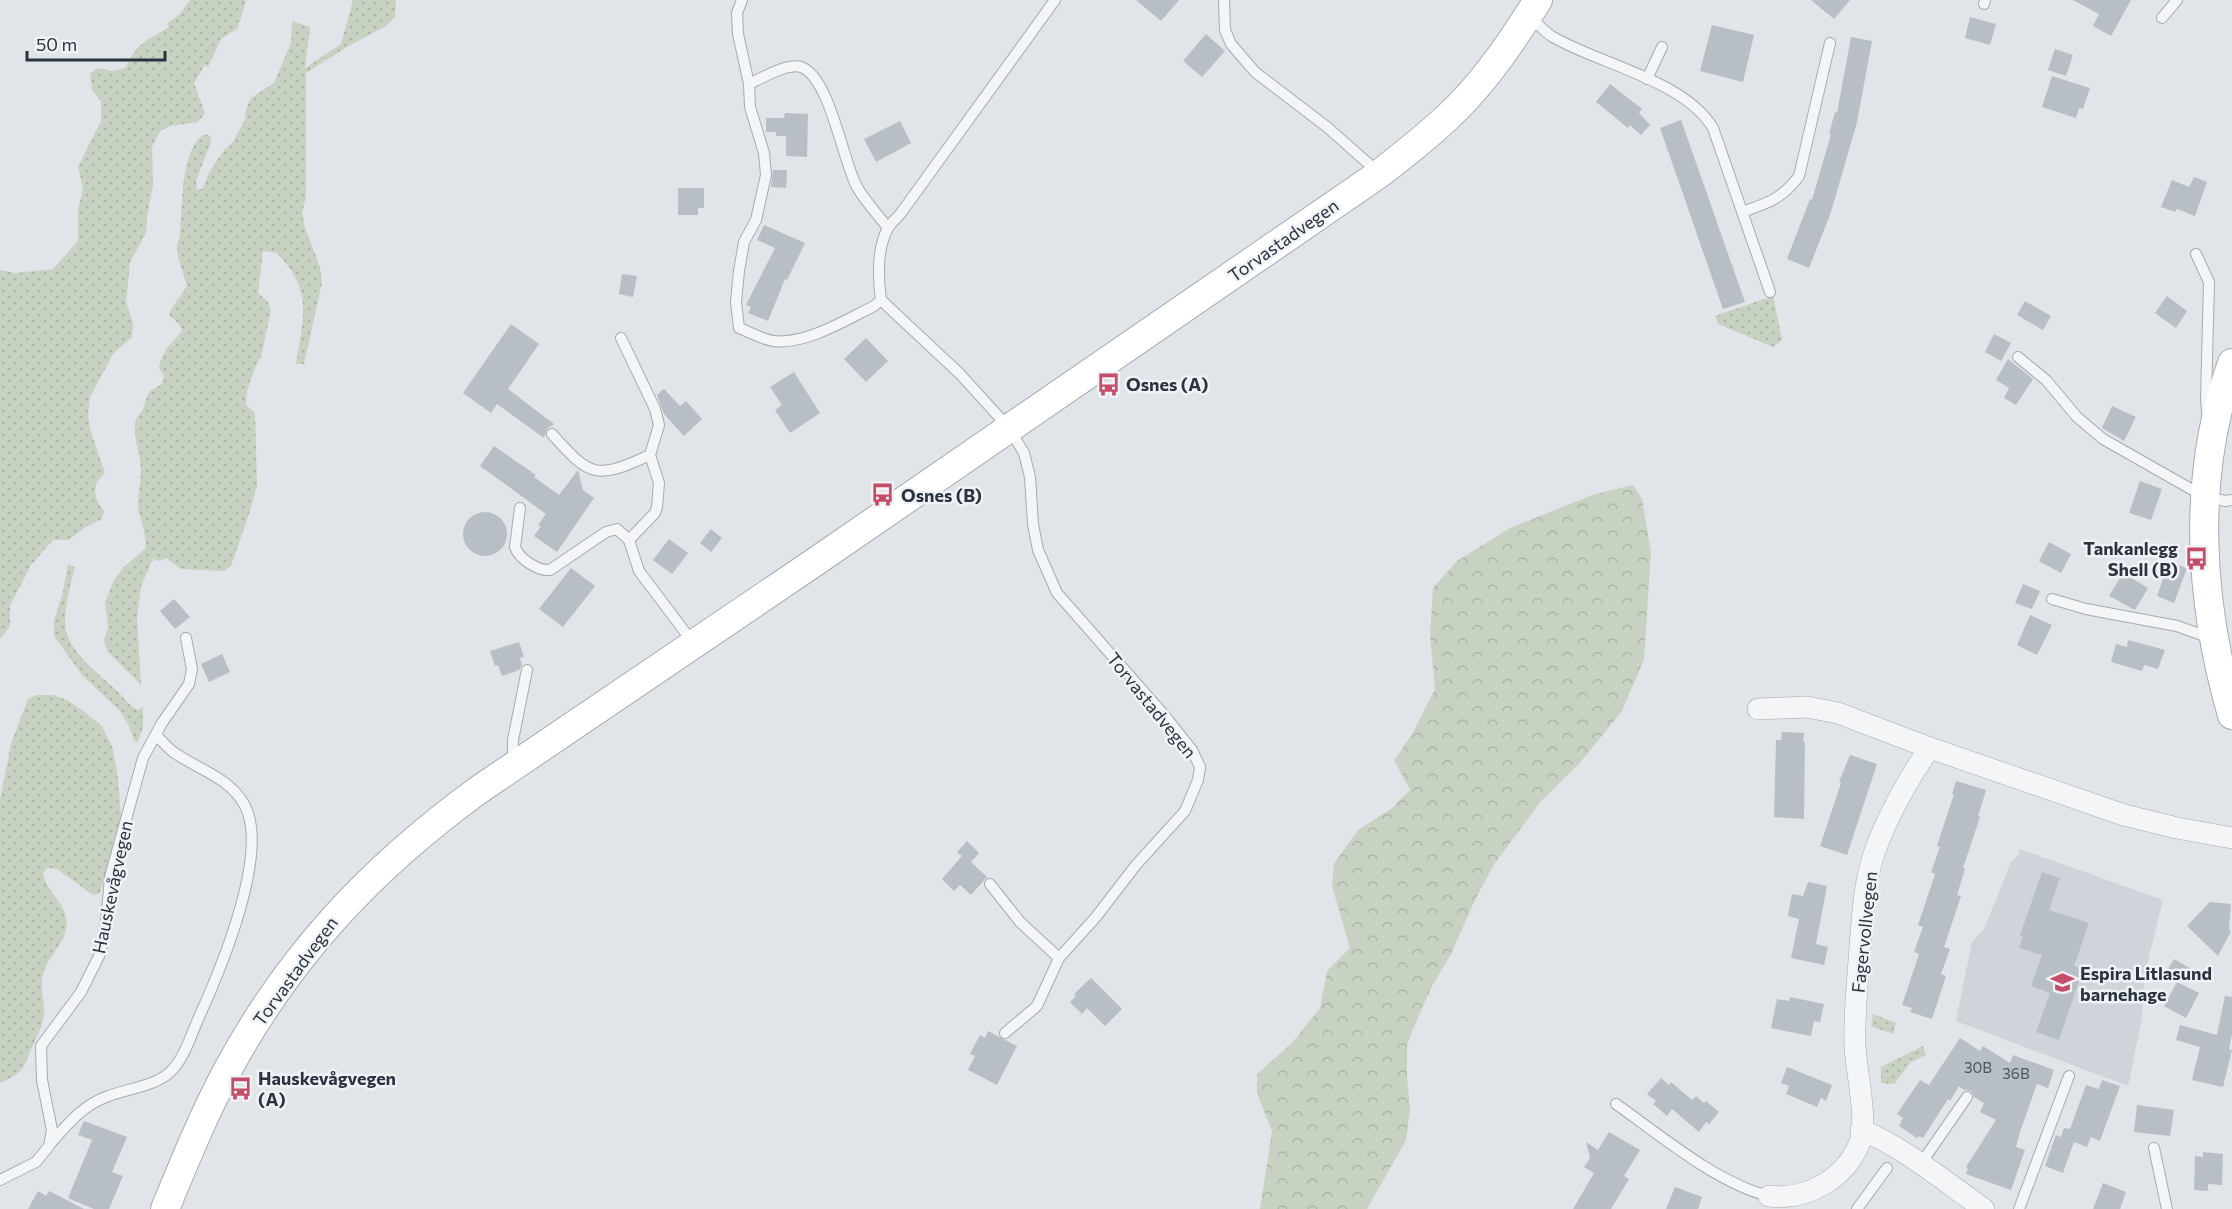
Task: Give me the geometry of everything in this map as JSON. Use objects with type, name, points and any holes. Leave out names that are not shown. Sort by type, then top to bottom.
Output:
[{"type":"main road","name":"Torvastadvegen","points":[[165,1209],[191,1147],[228,1070],[265,1008],[316,937],[357,892],[421,834],[519,762],[1379,174],[1456,109],[1503,53],[1533,8]]},
{"type":"main road","points":[[2232,363],[2214,429],[2218,499],[2206,569],[2214,639],[2232,713]]},
{"type":"street","points":[[1758,709],[1791,706],[1819,708],[2124,814],[2177,828],[2232,838]]},
{"type":"street","name":"Fagervollvegen","points":[[1769,1197],[1781,1198],[1805,1194],[1827,1182],[1850,1159],[1860,1141],[1854,1028],[1866,883],[1881,835],[1918,763],[1929,748]]},
{"type":"street","points":[[1861,1130],[1876,1135],[1984,1209]]},
{"type":"lane","points":[[742,0],[737,13],[738,34],[749,84],[750,107],[764,153],[766,175],[756,220],[744,242],[736,302],[739,328],[773,341],[790,340],[814,334],[874,306],[881,300],[881,254],[888,228],[1055,0]]},
{"type":"lane","points":[[1224,0],[1225,30],[1231,44],[1255,72],[1327,127],[1379,174]]},
{"type":"lane","points":[[2162,18],[2177,0]]},
{"type":"lane","points":[[1533,8],[1552,36],[1647,79],[1691,103],[1706,117],[1713,128],[1770,291]]},
{"type":"lane","points":[[1742,212],[1775,200],[1788,191],[1799,176],[1830,43]]},
{"type":"lane","points":[[1647,79],[1662,47]]},
{"type":"lane","points":[[749,84],[779,70],[799,66],[810,72],[822,90],[840,133],[848,165],[857,188],[888,228]]},
{"type":"lane","points":[[2196,254],[2209,282],[2206,399],[2208,416],[2214,429]]},
{"type":"lane","name":"Torvastadvegen","points":[[881,300],[960,374],[1009,428],[1024,453],[1030,477],[1033,524],[1038,550],[1057,593],[1165,716],[1192,750],[1200,767],[1198,780],[1185,811],[1136,865],[1096,917],[1059,958],[1037,1006],[1005,1033]]},
{"type":"lane","points":[[621,338],[655,410],[659,425],[650,455],[659,483],[657,507],[655,513],[629,540]]},
{"type":"lane","points":[[2018,357],[2046,380],[2076,417],[2103,439],[2218,499]]},
{"type":"lane","points":[[552,434],[583,467],[595,471],[612,470],[650,455]]},
{"type":"lane","points":[[520,508],[515,547],[517,552],[540,570],[550,570],[606,532],[617,530],[629,540],[639,571],[694,644]]},
{"type":"lane","points":[[2052,599],[2086,609],[2177,626],[2214,639]]},
{"type":"lane","name":"Hauskevågvegen","points":[[49,1146],[52,1130],[42,1080],[41,1046],[81,992],[100,954],[106,923],[110,877],[143,758],[189,684],[192,669],[186,638]]},
{"type":"lane","points":[[519,762],[513,751],[513,740],[527,670]]},
{"type":"lane","points":[[0,1180],[36,1162],[91,1104],[104,1097],[161,1078],[175,1066],[185,1050],[218,975],[244,897],[249,870],[251,824],[245,806],[230,787],[207,770],[172,751],[156,735]]},
{"type":"lane","points":[[990,884],[1020,922],[1059,958]]},
{"type":"lane","points":[[2019,1209],[2069,1076]]},
{"type":"lane","points":[[1920,1165],[1967,1097]]},
{"type":"lane","name":"Fagervollvegen","points":[[1616,1104],[1706,1167],[1743,1188],[1769,1197]]},
{"type":"lane","points":[[2154,1148],[2167,1209]]},
{"type":"lane","points":[[1857,1209],[1887,1168]]},
{"type":"shaded area","points":[[2020,849],[2163,900],[2145,973],[2142,1018],[2128,1086],[1956,1021],[1972,942],[1984,929],[2011,862],[2017,857]]},
{"type":"green space","points":[[190,0],[246,0],[238,28],[221,39],[208,67],[205,65],[194,83],[205,113],[198,122],[170,126],[160,131],[152,147],[153,185],[146,233],[130,262],[126,302],[133,323],[132,337],[113,354],[90,397],[88,415],[90,429],[105,473],[97,482],[95,491],[104,511],[102,519],[84,528],[69,540],[53,540],[31,565],[10,606],[10,626],[0,639],[0,270],[15,273],[53,269],[78,241],[78,210],[83,188],[78,167],[101,121],[101,101],[92,90],[90,74],[97,68],[113,71],[125,68],[139,47],[169,27],[167,24],[180,14]]},
{"type":"green space","points":[[353,0],[396,0],[395,17],[386,26],[306,73],[306,197],[302,213],[305,228],[320,267],[322,283],[304,364],[296,364],[303,319],[301,293],[297,280],[277,253],[263,251],[258,293],[268,302],[271,310],[261,357],[247,391],[246,405],[255,413],[257,485],[251,508],[231,566],[224,571],[181,569],[166,558],[160,561],[153,559],[141,586],[137,617],[141,685],[108,652],[104,640],[108,627],[105,602],[114,580],[123,568],[146,548],[138,507],[141,471],[135,426],[148,394],[161,385],[164,376],[159,368],[163,355],[182,330],[169,315],[187,286],[177,250],[187,165],[196,142],[204,134],[210,136],[211,142],[196,181],[197,189],[202,189],[210,171],[224,150],[233,142],[245,120],[246,109],[251,98],[274,83],[291,43],[292,21],[310,27],[305,68],[341,44]]},
{"type":"green space","points":[[1773,296],[1782,340],[1773,347],[1718,324],[1715,316]]},
{"type":"green space","points":[[1633,485],[1642,499],[1651,552],[1644,659],[1622,711],[1578,765],[1541,801],[1493,866],[1451,954],[1431,988],[1407,1046],[1410,1109],[1406,1140],[1367,1209],[1260,1209],[1272,1132],[1257,1093],[1257,1074],[1292,1043],[1320,1008],[1327,971],[1350,948],[1332,886],[1334,864],[1358,830],[1391,809],[1410,790],[1394,760],[1413,733],[1435,689],[1430,636],[1433,588],[1457,561],[1510,528],[1595,494]]},
{"type":"green space","points":[[68,564],[75,567],[65,617],[66,631],[75,650],[89,666],[130,705],[138,710],[143,707],[143,727],[138,742],[135,742],[120,711],[82,675],[54,636],[54,621],[63,592]]},
{"type":"green space","points":[[36,695],[53,695],[67,700],[102,726],[113,749],[121,818],[100,893],[93,895],[57,869],[47,868],[43,873],[47,885],[64,911],[66,932],[47,964],[43,976],[44,1013],[39,1032],[23,1068],[0,1083],[0,800],[11,744],[28,699]]},
{"type":"green space","points":[[1873,1014],[1896,1023],[1893,1034],[1871,1026]]},
{"type":"green space","points":[[1923,1046],[1926,1055],[1911,1062],[1894,1084],[1881,1083],[1881,1067]]},
{"type":"building","points":[[1136,0],[1179,0],[1161,21]]},
{"type":"building","points":[[1811,0],[1850,0],[1834,19]]},
{"type":"building","points":[[2073,0],[2131,0],[2111,36],[2093,26],[2099,14]]},
{"type":"building","points":[[1970,17],[1996,24],[1990,45],[1965,38]]},
{"type":"building","points":[[1712,25],[1754,35],[1743,82],[1700,71]]},
{"type":"building","points":[[1206,34],[1225,51],[1202,77],[1183,61]]},
{"type":"building","points":[[1851,37],[1872,41],[1857,122],[1831,212],[1809,268],[1787,259],[1810,199],[1812,200],[1835,112],[1837,113]]},
{"type":"building","points":[[2055,49],[2073,55],[2066,76],[2048,70]]},
{"type":"building","points":[[2052,76],[2090,88],[2083,109],[2079,108],[2076,118],[2042,107]]},
{"type":"building","points":[[1610,84],[1642,109],[1639,113],[1650,125],[1641,135],[1630,125],[1628,128],[1596,102]]},
{"type":"building","points":[[785,113],[808,114],[807,157],[786,156],[786,136],[776,136],[776,132],[766,132],[766,118],[784,118]]},
{"type":"building","points":[[1681,120],[1745,302],[1723,309],[1660,128]]},
{"type":"building","points":[[900,121],[911,143],[876,162],[864,139]]},
{"type":"building","points":[[773,170],[787,170],[786,188],[771,187]]},
{"type":"building","points":[[2194,177],[2207,182],[2195,216],[2177,209],[2175,212],[2161,207],[2172,180],[2189,187]]},
{"type":"building","points":[[678,188],[704,188],[704,208],[698,208],[698,215],[678,215]]},
{"type":"building","points":[[764,225],[805,243],[787,280],[785,279],[768,321],[748,313],[751,307],[746,305],[775,248],[757,240]]},
{"type":"building","points":[[622,274],[637,276],[633,297],[619,294]]},
{"type":"building","points":[[2167,296],[2187,311],[2176,328],[2155,313]]},
{"type":"building","points":[[2025,301],[2051,316],[2043,330],[2017,315]]},
{"type":"building","points":[[511,324],[539,344],[508,389],[554,424],[547,429],[544,438],[497,404],[491,413],[463,393]]},
{"type":"building","points":[[1994,334],[2011,343],[2001,361],[1985,352]]},
{"type":"building","points":[[866,338],[888,361],[866,382],[844,359]]},
{"type":"building","points":[[2008,359],[2033,379],[2016,405],[2004,398],[2009,388],[1996,380]]},
{"type":"building","points":[[794,372],[820,413],[790,433],[775,410],[782,405],[770,387]]},
{"type":"building","points":[[664,389],[680,406],[686,401],[702,419],[684,436],[664,414],[657,395]]},
{"type":"building","points":[[2112,406],[2136,417],[2124,441],[2102,428]]},
{"type":"building","points":[[494,446],[536,475],[534,477],[559,495],[578,470],[583,490],[594,498],[557,552],[534,536],[546,514],[480,466]]},
{"type":"building","points":[[2140,481],[2162,489],[2151,520],[2129,513]]},
{"type":"building","points":[[485,512],[500,519],[507,534],[500,549],[485,556],[470,549],[463,534],[470,519]]},
{"type":"building","points":[[711,529],[722,538],[711,552],[700,543]]},
{"type":"building","points":[[669,539],[688,553],[672,574],[653,560]]},
{"type":"building","points":[[2049,542],[2071,554],[2061,573],[2039,561]]},
{"type":"building","points":[[2169,562],[2187,568],[2174,603],[2157,596]]},
{"type":"building","points":[[571,568],[595,586],[563,627],[539,609]]},
{"type":"building","points":[[2123,573],[2148,588],[2135,610],[2109,596]]},
{"type":"building","points":[[2023,584],[2040,591],[2032,609],[2015,603]]},
{"type":"building","points":[[174,599],[190,617],[175,629],[160,611]]},
{"type":"building","points":[[2030,615],[2052,625],[2037,655],[2017,645]]},
{"type":"building","points":[[2128,640],[2165,650],[2158,669],[2144,665],[2142,671],[2111,662],[2116,644],[2127,647]]},
{"type":"building","points":[[519,642],[524,657],[520,658],[522,665],[519,670],[502,676],[498,665],[495,666],[490,651]]},
{"type":"building","points":[[222,654],[230,672],[209,682],[201,664]]},
{"type":"building","points":[[1782,732],[1804,733],[1804,819],[1774,817],[1776,740],[1781,740]]},
{"type":"building","points":[[1850,755],[1877,764],[1847,855],[1820,846],[1841,783],[1839,782]]},
{"type":"building","points":[[1956,781],[1986,790],[1978,816],[1980,817],[1963,868],[1965,869],[1957,895],[1961,896],[1944,947],[1950,949],[1941,974],[1946,976],[1932,1019],[1910,1012],[1912,1008],[1902,1005],[1919,954],[1914,952],[1923,927],[1918,925],[1935,874],[1931,872],[1940,847],[1937,846]]},
{"type":"building","points":[[967,841],[979,853],[971,862],[987,877],[971,895],[960,885],[954,891],[942,879],[962,856],[957,852]]},
{"type":"building","points":[[2042,872],[2060,878],[2049,910],[2089,923],[2074,966],[2083,969],[2059,1040],[2036,1032],[2050,993],[2031,986],[2042,955],[2019,948],[2023,937],[2020,935]]},
{"type":"building","points":[[1808,882],[1827,886],[1816,944],[1828,947],[1824,965],[1791,958],[1799,919],[1788,916],[1792,894],[1803,896]]},
{"type":"building","points":[[2210,902],[2231,904],[2229,929],[2231,931],[2218,956],[2187,926]]},
{"type":"building","points":[[2174,959],[2193,970],[2185,983],[2166,972]]},
{"type":"building","points":[[1091,978],[1122,1009],[1105,1026],[1087,1008],[1082,1014],[1070,1002],[1076,996],[1074,994]]},
{"type":"building","points":[[2177,982],[2199,993],[2186,1018],[2164,1006]]},
{"type":"building","points":[[2225,996],[2232,997],[2232,1034],[2229,1049],[2232,1050],[2223,1087],[2192,1080],[2200,1047],[2176,1040],[2180,1025],[2217,1035]]},
{"type":"building","points":[[1790,997],[1824,1004],[1820,1022],[1814,1021],[1811,1036],[1771,1028],[1777,999],[1789,1001]]},
{"type":"building","points":[[988,1031],[1017,1046],[997,1085],[968,1070],[975,1056],[970,1054],[980,1035],[985,1038]]},
{"type":"building","points":[[1960,1038],[1980,1051],[1983,1046],[2010,1063],[2013,1055],[2054,1070],[2048,1088],[2037,1084],[2016,1147],[2025,1150],[2011,1190],[1966,1174],[1968,1168],[1966,1167],[1996,1120],[1980,1112],[1984,1103],[1974,1097],[1971,1091],[1959,1086],[1923,1138],[1919,1136],[1917,1138],[1899,1126],[1903,1118],[1897,1114],[1920,1080],[1929,1085]]},
{"type":"building","points":[[1787,1067],[1832,1085],[1826,1101],[1821,1098],[1817,1107],[1786,1094],[1789,1086],[1781,1083]]},
{"type":"building","points":[[1661,1078],[1669,1085],[1671,1082],[1692,1100],[1696,1096],[1719,1112],[1709,1124],[1706,1122],[1699,1132],[1672,1109],[1667,1116],[1653,1104],[1656,1101],[1647,1094]]},
{"type":"building","points":[[2102,1080],[2120,1086],[2100,1141],[2091,1137],[2087,1147],[2074,1142],[2063,1173],[2045,1166],[2056,1135],[2061,1137],[2064,1128],[2070,1129],[2086,1085],[2099,1089]]},
{"type":"building","points":[[2137,1105],[2174,1110],[2170,1136],[2134,1132]]},
{"type":"building","points":[[84,1121],[127,1137],[112,1172],[123,1176],[109,1209],[94,1209],[68,1198],[92,1140],[78,1135]]},
{"type":"building","points":[[1609,1132],[1640,1150],[1624,1176],[1629,1179],[1611,1209],[1573,1209],[1594,1173],[1584,1167],[1590,1158],[1586,1142],[1598,1150]]},
{"type":"building","points":[[2203,1152],[2223,1154],[2222,1185],[2208,1184],[2208,1191],[2194,1190],[2195,1156],[2203,1157]]},
{"type":"building","points":[[2103,1183],[2126,1192],[2120,1209],[2093,1209]]},
{"type":"building","points":[[1675,1187],[1702,1197],[1698,1209],[1666,1209]]},
{"type":"building","points":[[38,1191],[46,1196],[49,1191],[84,1209],[28,1209]]},
{"type":"place","name":"Osnes (A)","points":[[1108,384]]},
{"type":"place","name":"Osnes (B)","points":[[883,495]]},
{"type":"place","name":"Tankanlegg Shell (B)","points":[[2196,558]]},
{"type":"place","name":"Espira Litlasund barnehage","points":[[2062,983]]},
{"type":"place","name":"Hauskevågvegen (A)","points":[[240,1088]]}]
